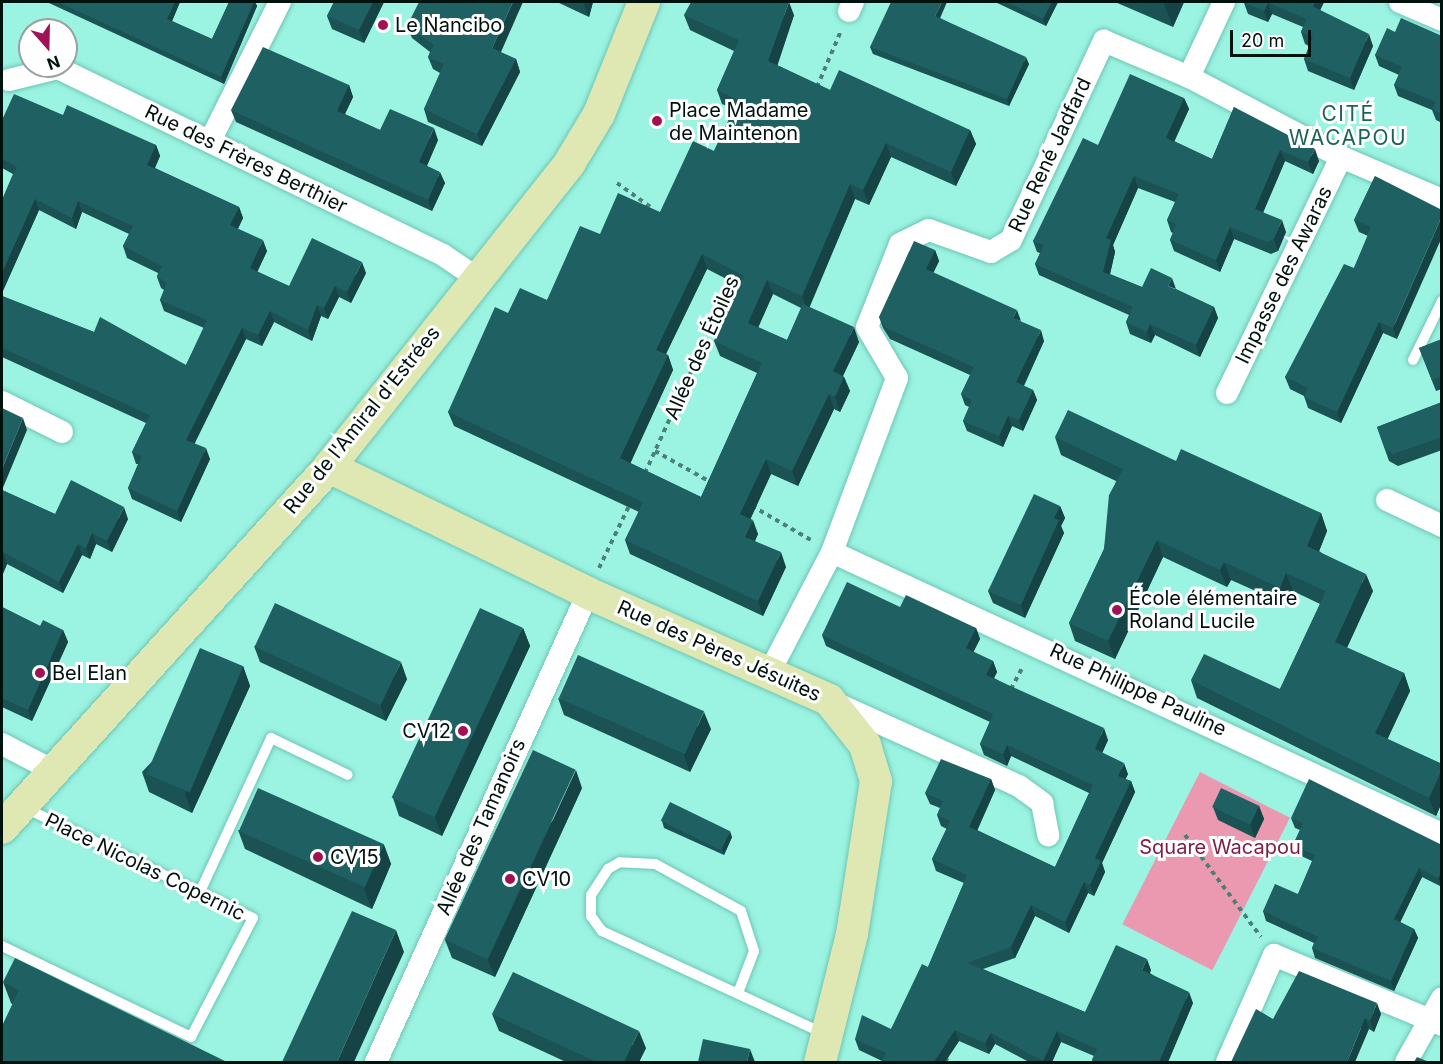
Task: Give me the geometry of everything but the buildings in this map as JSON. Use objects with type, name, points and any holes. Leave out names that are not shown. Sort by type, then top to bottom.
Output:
[{"type":"street","points":[[210,141],[280,2]]},
{"type":"street","name":"Rue de l'Amiral d'Estrées","points":[[11,817],[50,769],[329,467],[569,164],[598,114],[644,2]]},
{"type":"street","points":[[1224,2],[1189,77],[1341,157],[1442,200]]},
{"type":"street","points":[[1400,2],[1442,20]]},
{"type":"street","name":"Rue René Jadfard","points":[[768,675],[832,552],[897,378],[867,327],[900,244],[929,230],[991,252],[1011,240],[1104,41],[1189,77]]},
{"type":"street","name":"Rue des Frères Berthier","points":[[4,84],[58,68],[443,255],[477,278]]},
{"type":"street","name":"Impasse des Awaras","points":[[1227,393],[1341,157]]},
{"type":"street","points":[[2,402],[62,432]]},
{"type":"street","name":"Rue des Pères Jésuites","points":[[329,467],[588,593],[768,675],[829,700],[865,745],[876,781],[854,923],[823,1049]]},
{"type":"street","points":[[1387,500],[1442,526]]},
{"type":"street","name":"Rue Philippe Pauline","points":[[832,552],[1035,642],[1442,834]]},
{"type":"street","name":"Allée des Tamanoirs","points":[[376,1062],[588,593]]},
{"type":"street","points":[[829,700],[1019,786],[1042,803],[1048,835]]},
{"type":"street","points":[[2,744],[50,769]]},
{"type":"street","points":[[1227,1062],[1274,954],[1434,1022]]},
{"type":"street","points":[[1406,1062],[1434,1022],[1442,998]]},
{"type":"lane","points":[[1413,360],[1442,301]]},
{"type":"lane","points":[[199,894],[271,738],[348,775]]},
{"type":"lane","name":"Place Nicolas Copernic","points":[[2,946],[191,1037],[253,918],[11,817]]},
{"type":"lane","points":[[738,993],[754,951],[741,911],[655,864],[620,862],[608,869],[591,895],[591,916],[602,931],[738,993],[823,1049]]},
{"type":"path","points":[[812,96],[851,6]]},
{"type":"path","points":[[617,183],[656,211]]},
{"type":"path","name":"Allée des Étoiles","points":[[641,482],[739,267]]},
{"type":"path","points":[[655,451],[717,487]]},
{"type":"path","points":[[588,593],[636,492]]},
{"type":"path","points":[[749,504],[832,552]]},
{"type":"path","points":[[1009,693],[1035,642]]},
{"type":"path","points":[[1185,835],[1274,954]]},
{"type":"path","points":[[942,1058],[952,1062]]},
{"type":"green space","name":"Square Wacapou","points":[[1200,772],[1290,818],[1212,970],[1122,924]]},
{"type":"place","name":"Le Nancibo","points":[[383,25]]},
{"type":"place","name":"Place Madame de Maintenon","points":[[657,121]]},
{"type":"place","name":"École élémentaire Roland Lucile","points":[[1117,610]]},
{"type":"place","name":"Bel Elan","points":[[40,673]]},
{"type":"place","name":"CV12","points":[[463,731]]},
{"type":"place","name":"CV15","points":[[318,857]]},
{"type":"place","name":"CV10","points":[[510,879]]},
{"type":"district","name":"CITÉ WACAPOU","points":[[1348,126]]}]
